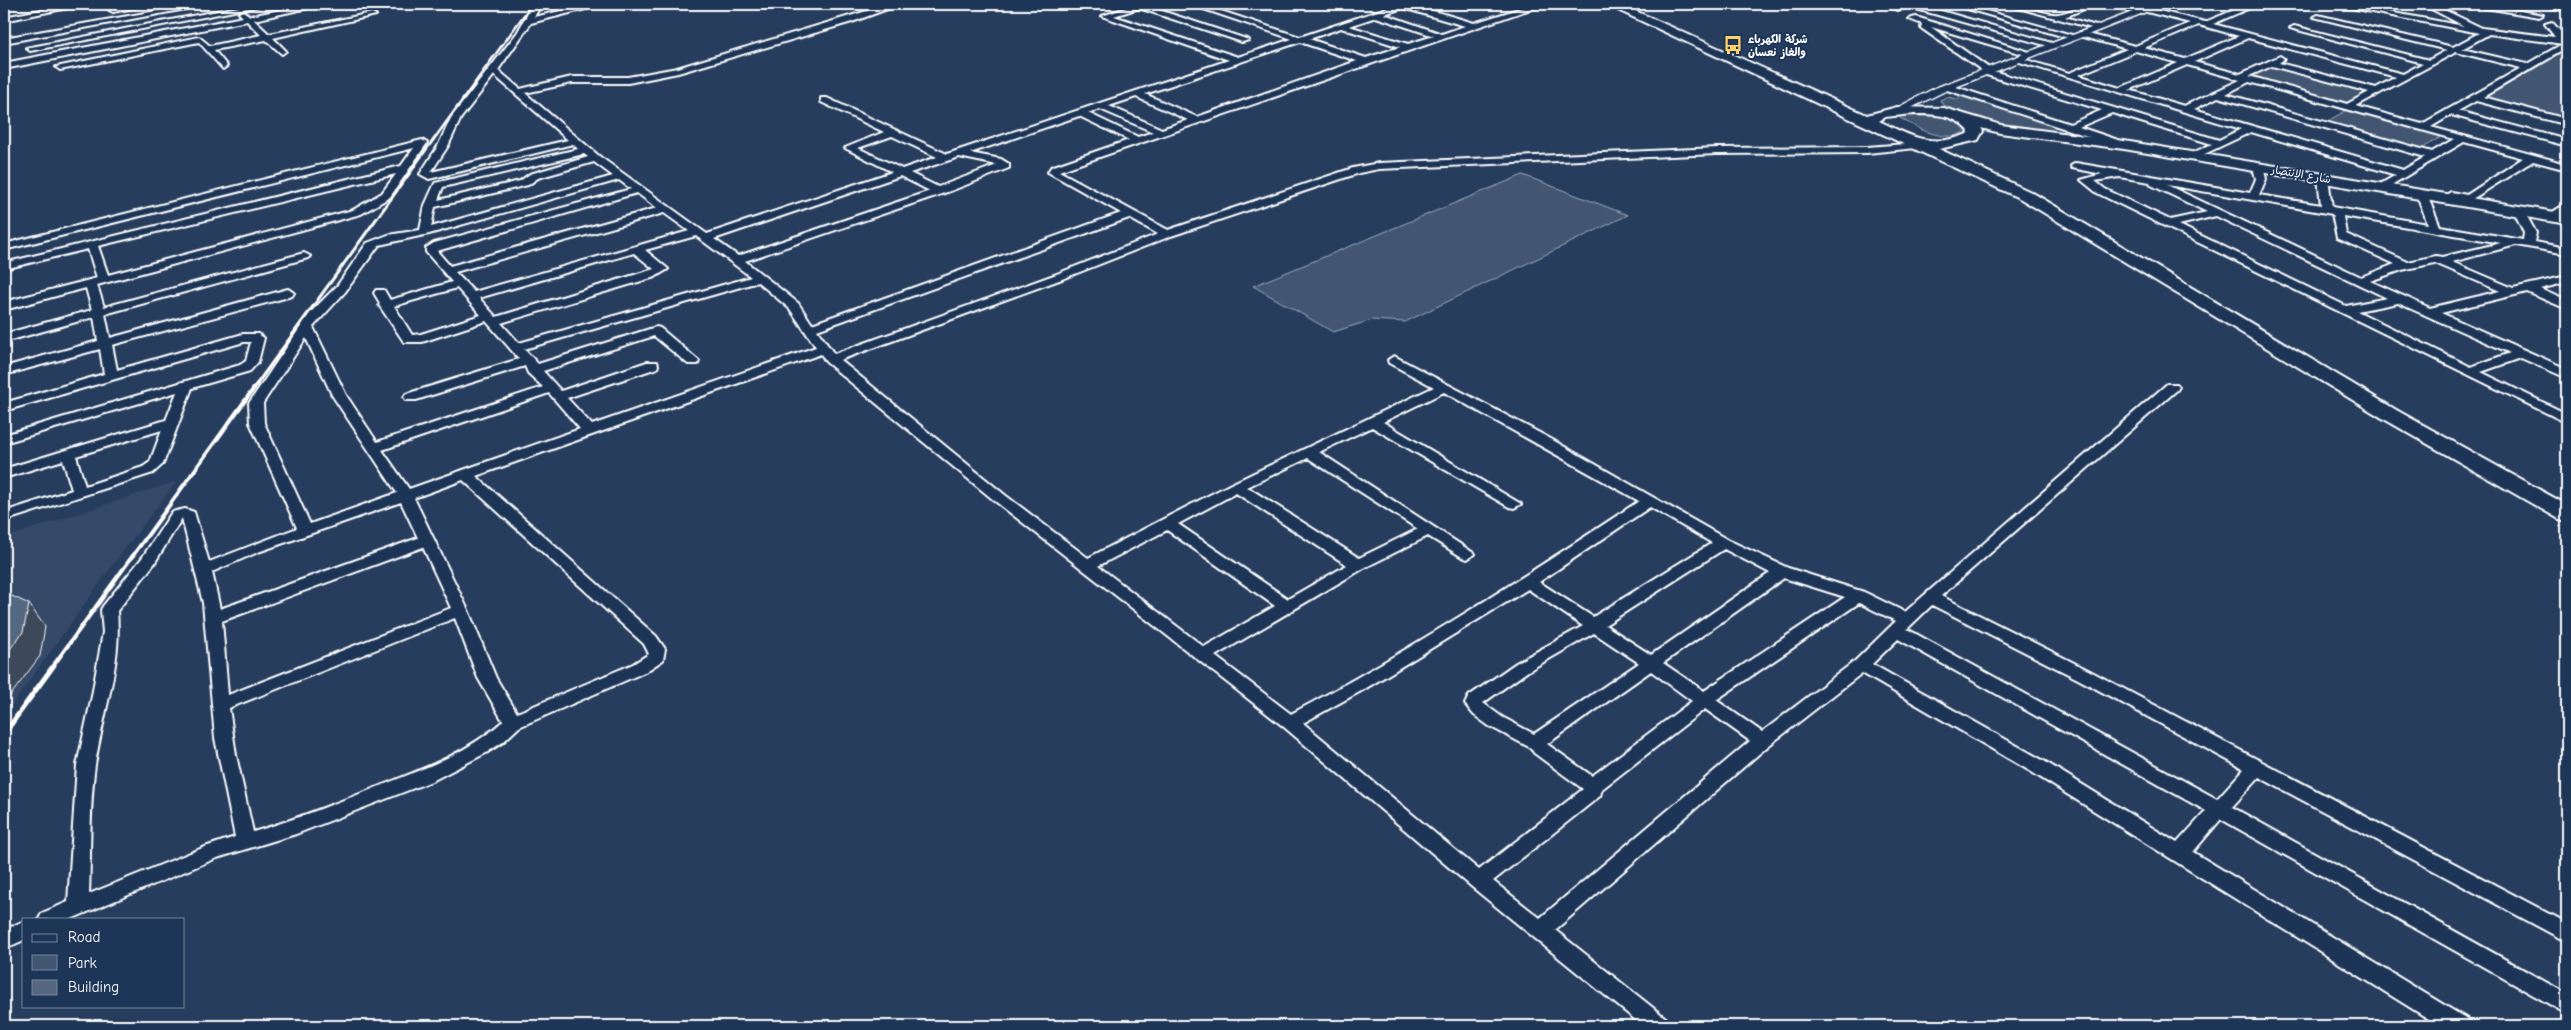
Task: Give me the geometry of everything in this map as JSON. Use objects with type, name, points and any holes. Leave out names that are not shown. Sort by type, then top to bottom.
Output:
[{"type":"main road","points":[[1611,4],[1800,89],[1877,121],[1945,144],[1976,152],[2408,409],[2567,498]]},
{"type":"main road","points":[[1625,4],[1877,121],[1910,142],[1975,170],[2026,196],[2391,415],[2567,514]]},
{"type":"main road","points":[[1877,121],[1897,111],[1928,110],[1957,116],[1987,126],[2034,133]]},
{"type":"main road","points":[[1957,116],[1975,128],[1976,152]]},
{"type":"main road","points":[[1910,142],[1924,145],[1945,144],[1976,152],[2034,133]]},
{"type":"main road","name":"شارع الإنتصار","points":[[2034,133],[2124,145],[2323,178],[2384,186],[2422,195],[2560,218]]},
{"type":"street","points":[[35,59],[23,37],[6,19],[83,4]]},
{"type":"street","points":[[100,13],[149,4]]},
{"type":"street","points":[[4,41],[106,22],[172,7],[208,4]]},
{"type":"street","points":[[4,50],[181,20],[235,6],[265,4]]},
{"type":"street","points":[[4,66],[190,30],[299,6],[322,4]]},
{"type":"street","points":[[546,4],[537,6],[493,70],[456,118],[425,175],[473,167],[575,141]]},
{"type":"street","points":[[528,21],[601,4]]},
{"type":"street","points":[[518,92],[572,80],[628,80],[678,70],[850,20],[897,4]]},
{"type":"street","points":[[1193,4],[1305,39],[1366,61]]},
{"type":"street","points":[[471,297],[636,249],[701,235],[901,173],[1139,95],[1404,4],[1474,26]]},
{"type":"street","points":[[1167,234],[1053,172],[1060,166],[1366,61],[1541,4]]},
{"type":"street","points":[[1894,6],[1909,4],[2055,45]]},
{"type":"street","points":[[1954,4],[2136,48],[2567,167]]},
{"type":"street","points":[[2013,4],[2099,28]]},
{"type":"street","points":[[2057,17],[2092,4]]},
{"type":"street","points":[[2109,4],[2200,24],[2405,77]]},
{"type":"street","points":[[1897,111],[1987,71],[2161,4]]},
{"type":"street","points":[[2069,76],[2136,48],[2255,4]]},
{"type":"street","points":[[2264,41],[2318,17],[2338,4],[2486,33],[2566,42]]},
{"type":"street","points":[[2426,4],[2486,33]]},
{"type":"street","points":[[2467,4],[2539,15]]},
{"type":"street","points":[[2545,4],[2567,7]]},
{"type":"street","points":[[1240,61],[1106,16],[1142,5],[1252,37]]},
{"type":"street","points":[[235,6],[282,51]]},
{"type":"street","points":[[299,6],[310,13]]},
{"type":"street","points":[[1894,6],[1987,71],[2220,143]]},
{"type":"street","points":[[172,7],[181,20],[223,66]]},
{"type":"street","points":[[2347,24],[2372,12]]},
{"type":"street","points":[[2444,12],[2494,16]]},
{"type":"street","points":[[1376,14],[1442,36]]},
{"type":"street","points":[[208,49],[372,15]]},
{"type":"street","points":[[2318,17],[2528,67]]},
{"type":"street","points":[[318,19],[336,32]]},
{"type":"street","points":[[1913,19],[2032,54]]},
{"type":"street","points":[[106,22],[112,32]]},
{"type":"street","points":[[2549,24],[2566,42]]},
{"type":"street","points":[[1342,26],[1408,47]]},
{"type":"street","points":[[1210,51],[1276,30]]},
{"type":"street","points":[[2287,31],[2432,63]]},
{"type":"street","points":[[2348,106],[2486,33]]},
{"type":"street","points":[[2120,91],[2246,36]]},
{"type":"street","points":[[60,67],[200,40]]},
{"type":"street","points":[[2424,127],[2528,67],[2566,42]]},
{"type":"street","points":[[118,43],[126,54]]},
{"type":"street","points":[[2184,110],[2217,94],[2271,63],[2300,50]]},
{"type":"street","points":[[2018,60],[2404,174]]},
{"type":"street","points":[[2271,63],[2377,91]]},
{"type":"street","points":[[493,70],[595,158],[737,260],[794,306],[827,354],[1000,498],[1202,656],[1290,722],[1479,881],[1659,1026]]},
{"type":"street","points":[[2031,86],[2058,73]]},
{"type":"street","points":[[1943,89],[1933,97],[1934,101],[1957,116]]},
{"type":"street","points":[[1943,89],[2072,127],[2124,145]]},
{"type":"street","points":[[2217,94],[2434,156]]},
{"type":"street","points":[[1139,95],[1197,120]]},
{"type":"street","points":[[2072,127],[2140,97]]},
{"type":"street","points":[[2476,98],[2567,122]]},
{"type":"street","points":[[824,100],[948,158]]},
{"type":"street","points":[[1103,107],[1161,132]]},
{"type":"street","points":[[2450,112],[2567,143]]},
{"type":"street","points":[[1082,114],[1137,140]]},
{"type":"street","points":[[2194,156],[2249,129]]},
{"type":"street","points":[[892,132],[850,148],[901,173],[942,190]]},
{"type":"street","points":[[2384,186],[2463,138]]},
{"type":"street","points":[[203,570],[253,549],[590,432],[1058,277],[1167,234],[1357,170],[1378,166],[1716,151],[1867,150],[1910,142]]},
{"type":"street","points":[[4,247],[422,143],[386,195],[358,212],[4,306]]},
{"type":"street","points":[[425,232],[430,205],[437,187],[446,182],[586,150]]},
{"type":"street","points":[[737,260],[942,190],[1005,166],[997,161],[960,154]]},
{"type":"street","points":[[2384,186],[2470,198],[2532,157]]},
{"type":"street","points":[[430,205],[524,183],[534,176],[595,158]]},
{"type":"street","points":[[2076,166],[2254,195],[2567,251]]},
{"type":"street","points":[[2254,195],[2260,179],[2258,167]]},
{"type":"street","points":[[4,266],[406,168]]},
{"type":"street","points":[[2121,173],[2086,180],[2101,191],[2567,419]]},
{"type":"street","points":[[2143,176],[2360,281],[2567,374]]},
{"type":"street","points":[[306,532],[258,423],[256,409],[266,387],[307,327],[318,312],[341,289],[357,263],[376,240],[425,232],[620,177]]},
{"type":"street","points":[[2323,178],[2341,236],[2406,265]]},
{"type":"street","points":[[590,432],[430,250],[638,190]]},
{"type":"street","points":[[2422,195],[2435,227]]},
{"type":"street","points":[[169,206],[179,223]]},
{"type":"street","points":[[2560,218],[2567,206]]},
{"type":"street","points":[[448,270],[665,209]]},
{"type":"street","points":[[2360,281],[2406,265],[2428,260],[2441,261],[2524,243],[2530,233],[2519,211]]},
{"type":"street","points":[[2168,224],[2217,213]]},
{"type":"street","points":[[809,330],[1129,214]]},
{"type":"street","points":[[92,244],[99,312],[110,375]]},
{"type":"street","points":[[380,292],[406,337],[412,340],[652,275],[662,269],[636,249]]},
{"type":"street","points":[[4,338],[304,256]]},
{"type":"street","points":[[2441,261],[2511,292]]},
{"type":"street","points":[[516,348],[760,278]]},
{"type":"street","points":[[2428,312],[2567,279]]},
{"type":"street","points":[[386,305],[458,284]]},
{"type":"street","points":[[2528,288],[2567,305]]},
{"type":"street","points":[[4,371],[288,293]]},
{"type":"street","points":[[2346,310],[2399,298]]},
{"type":"street","points":[[307,327],[339,395],[406,496],[425,541],[460,610],[486,678],[513,722]]},
{"type":"street","points":[[411,397],[656,331],[692,361]]},
{"type":"street","points":[[4,407],[251,336],[258,338],[252,362],[249,366],[4,439]]},
{"type":"street","points":[[2472,371],[2522,353]]},
{"type":"street","points":[[1394,360],[1442,388],[1544,441],[1648,502],[1723,543],[1782,572],[1858,596],[1902,625],[2045,711],[2219,811],[2567,1005]]},
{"type":"street","points":[[373,448],[555,392],[652,365]]},
{"type":"street","points":[[4,517],[148,470],[156,464],[174,422],[186,385]]},
{"type":"street","points":[[1540,930],[1762,741],[1861,665],[1930,597],[2172,387]]},
{"type":"street","points":[[1088,565],[1236,487],[1442,388]]},
{"type":"street","points":[[1372,421],[1514,504]]},
{"type":"street","points":[[4,474],[174,422]]},
{"type":"street","points":[[1309,452],[1467,554]]},
{"type":"street","points":[[68,454],[80,493]]},
{"type":"street","points":[[51,918],[78,905],[205,855],[289,829],[425,776],[480,748],[513,722],[652,662],[657,656],[657,649],[466,475]]},
{"type":"street","points":[[1236,487],[1358,565]]},
{"type":"street","points":[[1290,722],[1357,686],[1528,582],[1648,502]]},
{"type":"street","points":[[78,905],[86,765],[101,696],[109,641],[109,610],[148,561],[177,515],[185,513],[189,515],[213,618],[220,705],[237,809],[246,842]]},
{"type":"street","points":[[1167,523],[1288,607]]},
{"type":"street","points":[[1202,656],[1358,565],[1428,530]]},
{"type":"street","points":[[213,618],[425,541]]},
{"type":"street","points":[[1479,881],[1593,791],[1592,786],[1538,744],[1485,714],[1474,704],[1475,700],[1522,667],[1585,633],[1593,625],[1723,543]]},
{"type":"street","points":[[1538,744],[1539,740],[1782,572]]},
{"type":"street","points":[[1528,582],[1651,663],[1762,741]]},
{"type":"street","points":[[1592,786],[1647,746],[1704,700],[1858,596]]},
{"type":"street","points":[[1930,597],[2084,674],[2567,933]]},
{"type":"street","points":[[220,705],[460,610]]},
{"type":"street","points":[[1861,665],[2037,766],[2459,1026]]},
{"type":"street","points":[[2179,854],[2257,767]]},
{"type":"street","points":[[4,940],[22,931]]},
{"type":"shaded area","points":[[177,481],[115,562],[4,716],[4,538]]},
{"type":"green space","points":[[2567,50],[2567,121],[2483,99]]},
{"type":"green space","points":[[2273,65],[2369,91],[2344,104],[2247,77]]},
{"type":"green space","points":[[1962,96],[2081,135],[2028,129],[1982,120],[1963,115],[1948,108],[1940,100],[1947,97],[1958,99]]},
{"type":"green space","points":[[2349,109],[2444,135],[2420,150],[2324,123]]},
{"type":"green space","points":[[1918,113],[1955,119],[1967,129],[1960,134],[1942,136],[1922,130],[1897,116]]},
{"type":"green space","points":[[1523,175],[1628,215],[1405,322],[1372,320],[1333,332],[1253,286]]},
{"type":"building","points":[[4,596],[12,596],[29,604],[23,632],[4,657]]},
{"type":"railway","points":[[413,168],[532,4]]},
{"type":"railway","points":[[256,385],[414,167]]},
{"type":"railway","points":[[53,666],[257,384]]},
{"type":"railway","points":[[4,734],[54,665]]},
{"type":"place","name":"شركة الكهرباء والغاز نعسان","points":[[1733,45]]}]
